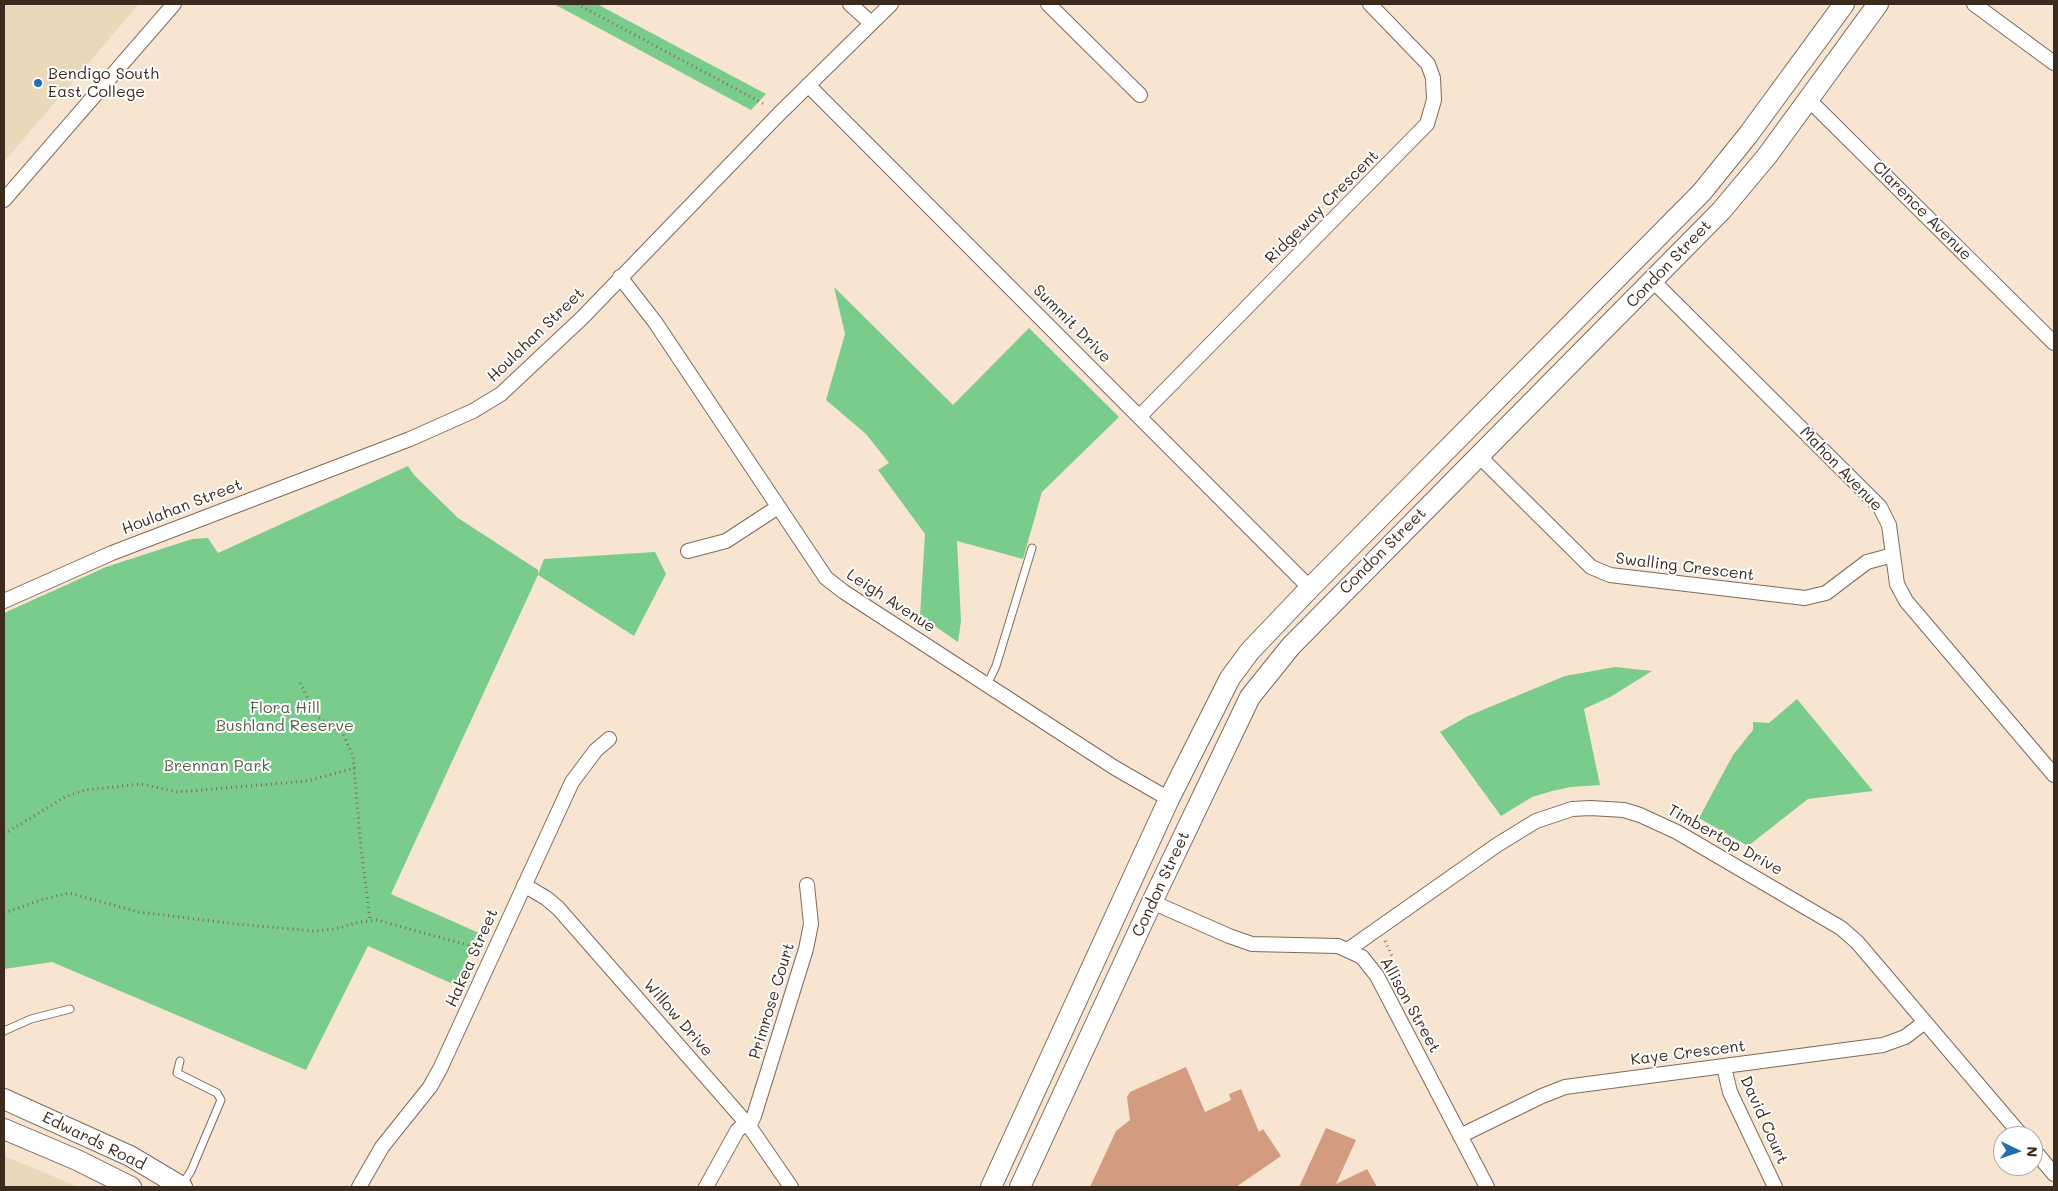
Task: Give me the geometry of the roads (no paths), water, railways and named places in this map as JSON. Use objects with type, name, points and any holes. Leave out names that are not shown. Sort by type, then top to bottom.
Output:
[{"type":"main road","name":"Condon Street","points":[[991,1187],[1169,799],[1230,678],[1250,651],[1310,588],[1634,264],[1702,192],[1844,4]]},
{"type":"main road","name":"Condon Street","points":[[1020,1187],[1152,902],[1250,697],[1291,646],[1478,455],[1653,281],[1744,184],[1878,4]]},
{"type":"main road","name":"Clarence Avenue","points":[[1786,82],[1808,99]]},
{"type":"main road","name":"Mahon Avenue","points":[[1634,264],[1653,281]]},
{"type":"main road","points":[[1128,891],[1152,902]]},
{"type":"main road","name":"Edwards Road","points":[[4,1099],[130,1156],[182,1187]]},
{"type":"main road","name":"Edwards Road","points":[[4,1128],[77,1160],[131,1187]]},
{"type":"street","points":[[4,200],[174,4]]},
{"type":"street","points":[[850,4],[871,23]]},
{"type":"street","name":"Houlahan Street","points":[[4,600],[112,553],[369,455],[474,410],[500,394],[521,377],[891,4]]},
{"type":"street","points":[[1048,4],[1140,95]]},
{"type":"street","name":"Ridgeway Crescent","points":[[1139,417],[1426,124],[1434,100],[1433,78],[1428,64],[1370,4]]},
{"type":"street","points":[[1974,4],[2054,63]]},
{"type":"street","name":"Summit Drive","points":[[808,86],[1310,588]]},
{"type":"street","name":"Clarence Avenue","points":[[1808,99],[2054,343]]},
{"type":"street","name":"Leigh Avenue","points":[[620,277],[655,322],[817,566],[835,586],[1138,783],[1169,799]]},
{"type":"street","name":"Mahon Avenue","points":[[1653,281],[1880,507],[1889,525],[1897,584],[1906,601],[2054,775]]},
{"type":"street","name":"Swalling Crescent","points":[[1478,455],[1591,567],[1610,575],[1805,598],[1826,593],[1867,562],[1892,555]]},
{"type":"street","points":[[688,550],[726,541],[778,507]]},
{"type":"street","name":"Hakea Street","points":[[359,1187],[377,1155],[430,1087],[572,782],[596,750],[609,739]]},
{"type":"street","name":"Timbertop Drive","points":[[1349,949],[1497,845],[1536,821],[1572,810],[1590,808],[1624,810],[1640,815],[1677,832],[1832,922],[1857,942],[2013,1126]]},
{"type":"street","name":"Willow Drive","points":[[524,885],[546,898],[558,908],[748,1124],[791,1187]]},
{"type":"street","name":"Primrose Court","points":[[706,1187],[737,1131],[748,1124],[754,1116],[806,949],[811,924],[807,885]]},
{"type":"street","name":"Allison Street","points":[[1152,902],[1229,936],[1252,944],[1325,944],[1349,949],[1370,965],[1487,1187]]},
{"type":"street","name":"Kaye Crescent","points":[[1460,1136],[1542,1096],[1565,1087],[1883,1045],[1905,1037],[1925,1022]]},
{"type":"street","name":"David Court","points":[[1724,1067],[1730,1092],[1775,1187]]},
{"type":"street","points":[[2043,1161],[2054,1174]]},
{"type":"lane","points":[[987,685],[996,666],[1032,548]]},
{"type":"lane","points":[[4,1031],[30,1018],[70,1008]]},
{"type":"lane","points":[[180,1062],[176,1070],[180,1076],[217,1093],[221,1100],[191,1171],[182,1187]]},
{"type":"place","name":"Bendigo South East College","points":[[38,83]]},
{"type":"park label","name":"Flora Hill Bushland Reserve","points":[[285,717]]},
{"type":"park label","name":"Brennan Park","points":[[217,766]]}]
